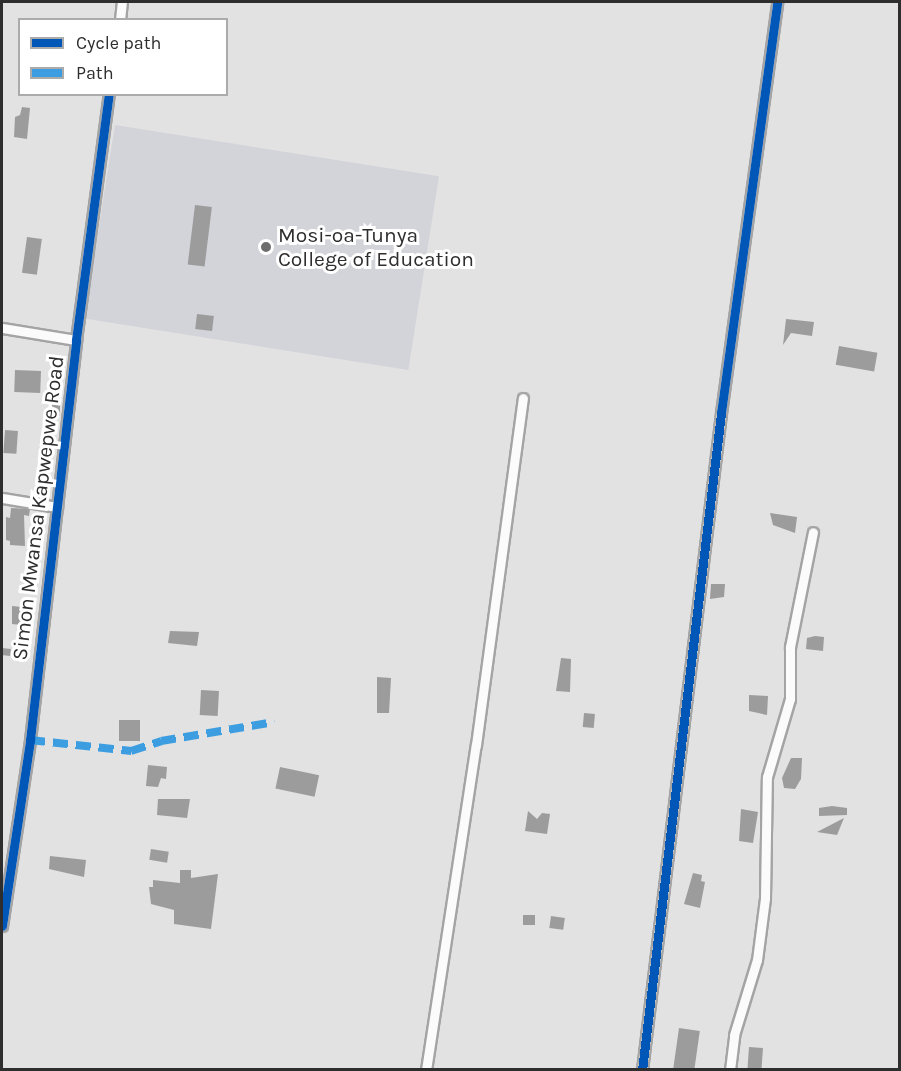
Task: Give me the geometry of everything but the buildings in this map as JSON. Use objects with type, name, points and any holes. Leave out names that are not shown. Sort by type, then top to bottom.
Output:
[{"type":"street","points":[[120,18],[122,2]]},
{"type":"street","points":[[642,1070],[721,413],[777,2]]},
{"type":"street","name":"Simon Mwansa Kapwepwe Road","points":[[2,926],[30,740],[76,340],[109,96]]},
{"type":"street","points":[[2,328],[76,340]]},
{"type":"street","points":[[426,1070],[476,745],[524,398]]},
{"type":"street","points":[[2,498],[57,507]]},
{"type":"street","points":[[730,1070],[734,1035],[757,960],[765,898],[767,777],[790,699],[790,647],[813,532]]},
{"type":"shaded area","name":"Mosi-oa-Tunya College of Education","points":[[115,125],[439,176],[408,370],[84,319]]},
{"type":"marked path","points":[[30,740],[131,751],[161,741],[274,722]]},
{"type":"cycle path","points":[[642,1070],[721,413],[777,2]]},
{"type":"cycle path","points":[[2,926],[30,740],[76,340],[109,96]]},
{"type":"place","name":"Mosi-oa-Tunya College of Education","points":[[266,247]]}]
